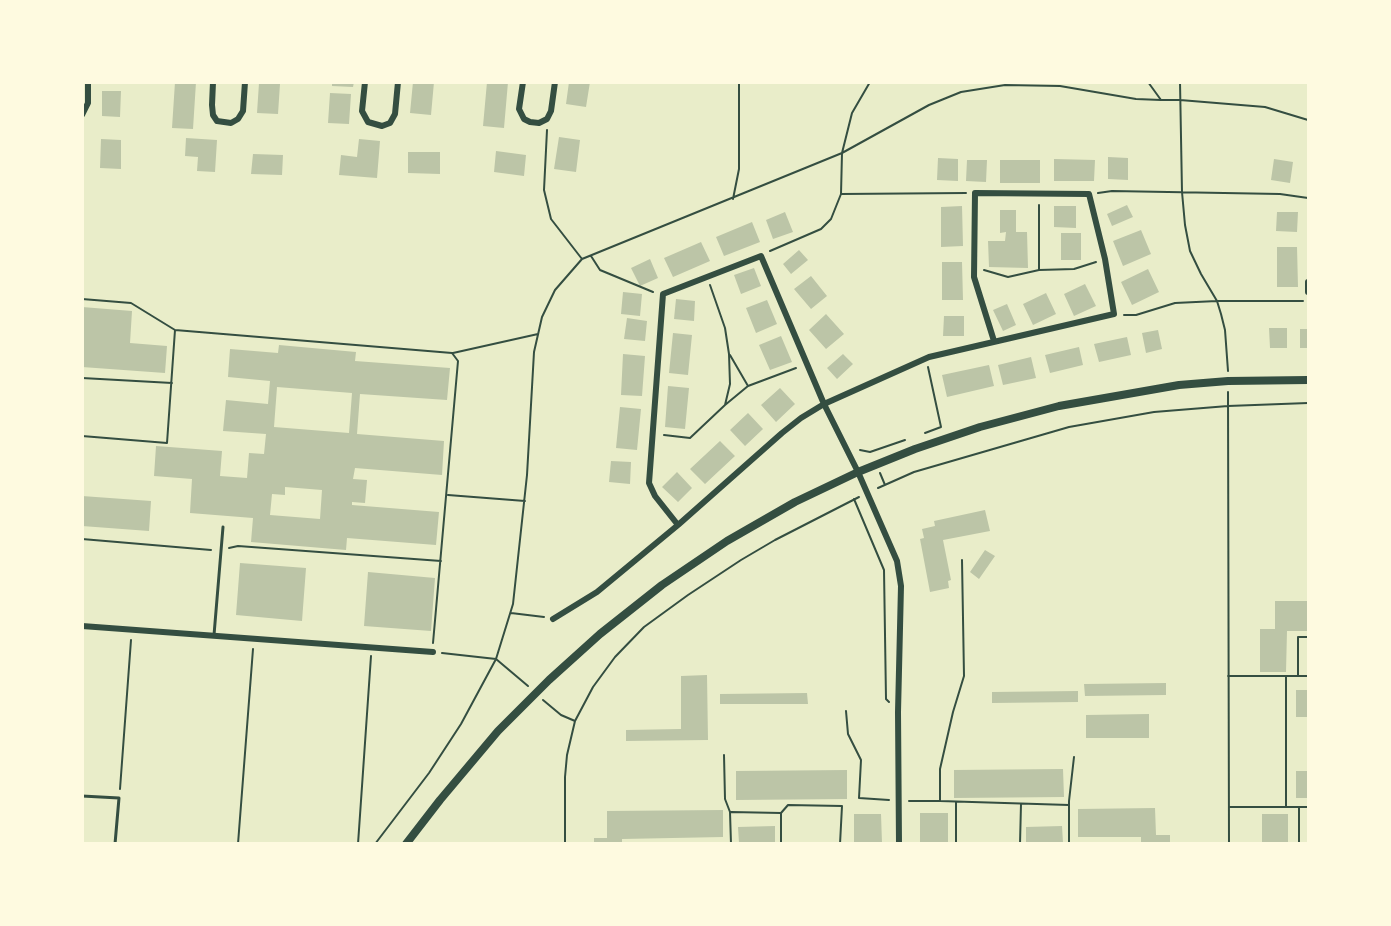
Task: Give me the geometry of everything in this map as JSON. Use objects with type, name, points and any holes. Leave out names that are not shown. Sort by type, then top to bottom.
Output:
[{"type":"street","points":[[82,115],[88,103],[88,82]]},
{"type":"street","points":[[213,82],[213,116],[218,121],[231,123],[238,119],[243,111],[245,82]]},
{"type":"street","points":[[365,82],[362,111],[368,122],[382,126],[390,123],[395,114],[398,82]]},
{"type":"street","points":[[523,82],[519,109],[524,119],[539,123],[548,118],[551,111],[555,82]]},
{"type":"street","points":[[553,618],[597,592],[678,525],[782,433],[824,404],[926,358],[1114,314],[1105,259],[1089,194],[975,193],[975,277],[994,341]]},
{"type":"street","points":[[678,525],[655,496],[649,483],[663,294],[761,256],[824,404],[858,472],[897,561],[901,586],[898,712],[899,843]]},
{"type":"street","points":[[1308,282],[1308,292]]},
{"type":"street","points":[[406,843],[473,760],[524,704],[626,612],[718,548],[795,502],[858,472],[915,449],[980,427],[1059,406],[1150,389],[1228,381],[1308,380]]},
{"type":"street","points":[[82,626],[433,652]]},
{"type":"lane","points":[[213,636],[223,527]]},
{"type":"lane","points":[[82,796],[119,798],[116,843]]},
{"type":"path","points":[[733,199],[739,169],[739,82]]},
{"type":"path","points":[[761,256],[820,229],[831,219],[841,194],[842,153],[852,113],[870,82]]},
{"type":"path","points":[[1148,82],[1161,100]]},
{"type":"path","points":[[1180,82],[1182,192],[1185,225],[1191,251],[1217,301],[1225,330],[1228,381],[1229,843]]},
{"type":"path","points":[[375,843],[429,773],[461,724],[496,658],[511,613],[525,501],[534,352],[542,317],[555,290],[582,259],[842,153],[929,105],[961,92],[1005,85],[1060,86],[1136,99],[1264,107],[1308,120]]},
{"type":"path","points":[[548,118],[544,190],[551,219],[582,259]]},
{"type":"path","points":[[1089,194],[1112,191],[1182,192],[1280,194],[1308,198]]},
{"type":"path","points":[[841,194],[975,193]]},
{"type":"path","points":[[1039,194],[1039,270]]},
{"type":"path","points":[[591,256],[600,270],[651,292],[663,294]]},
{"type":"path","points":[[975,277],[984,270],[1008,277],[1039,270],[1074,269],[1105,259]]},
{"type":"path","points":[[707,277],[725,328],[729,354],[730,384],[725,405]]},
{"type":"path","points":[[82,299],[131,303],[175,330],[452,353],[538,334]]},
{"type":"path","points":[[1114,314],[1137,315],[1175,303],[1308,301]]},
{"type":"path","points":[[82,436],[167,443],[175,330]]},
{"type":"path","points":[[452,353],[459,361],[433,652],[496,658],[530,688]]},
{"type":"path","points":[[729,354],[748,386]]},
{"type":"path","points":[[921,434],[941,427],[926,358]]},
{"type":"path","points":[[653,434],[690,438],[748,386],[807,364]]},
{"type":"path","points":[[82,378],[171,383]]},
{"type":"path","points":[[565,843],[567,755],[575,721],[593,687],[615,657],[644,627],[741,560],[854,499],[914,472],[1069,427],[1154,412],[1308,403]]},
{"type":"path","points":[[855,447],[863,452],[870,452],[912,437]]},
{"type":"path","points":[[911,463],[914,472]]},
{"type":"path","points":[[448,495],[525,501]]},
{"type":"path","points":[[854,499],[884,570],[886,699],[898,712]]},
{"type":"path","points":[[82,538],[221,550],[238,546],[441,561]]},
{"type":"path","points":[[940,801],[940,770],[964,675],[962,560]]},
{"type":"path","points":[[511,613],[553,618]]},
{"type":"path","points":[[119,798],[132,631]]},
{"type":"path","points":[[1298,676],[1298,637],[1308,637]]},
{"type":"path","points":[[238,843],[254,639]]},
{"type":"path","points":[[358,843],[372,648]]},
{"type":"path","points":[[1228,676],[1308,676]]},
{"type":"path","points":[[1286,676],[1286,807]]},
{"type":"path","points":[[538,696],[561,714],[575,721]]},
{"type":"path","points":[[846,711],[848,734],[861,760],[859,798],[1069,805]]},
{"type":"path","points":[[724,755],[725,799],[730,812],[731,843]]},
{"type":"path","points":[[1069,843],[1069,805],[1074,757]]},
{"type":"path","points":[[956,802],[956,843]]},
{"type":"path","points":[[1020,843],[1021,804]]},
{"type":"path","points":[[781,843],[782,813],[788,805],[842,806],[840,843]]},
{"type":"path","points":[[1228,807],[1308,807]]},
{"type":"path","points":[[1299,807],[1299,843]]},
{"type":"path","points":[[730,812],[782,813]]},
{"type":"building","points":[[175,82],[196,82],[193,129],[172,128]]},
{"type":"building","points":[[332,82],[354,82],[353,87],[332,86]]},
{"type":"building","points":[[413,82],[434,82],[431,115],[410,113]]},
{"type":"building","points":[[487,82],[508,82],[504,128],[483,126]]},
{"type":"building","points":[[569,82],[590,82],[586,107],[566,104]]},
{"type":"building","points":[[259,83],[280,84],[278,114],[257,113]]},
{"type":"building","points":[[102,91],[121,91],[120,117],[102,116]]},
{"type":"building","points":[[330,93],[351,94],[349,124],[328,123]]},
{"type":"building","points":[[559,137],[580,140],[576,172],[554,169]]},
{"type":"building","points":[[186,138],[217,140],[215,172],[197,171],[198,157],[185,156]]},
{"type":"building","points":[[101,139],[121,140],[121,169],[100,168]]},
{"type":"building","points":[[359,139],[380,141],[377,178],[339,175],[341,155],[357,157]]},
{"type":"building","points":[[496,151],[526,155],[524,176],[494,172]]},
{"type":"building","points":[[408,152],[440,152],[440,174],[408,173]]},
{"type":"building","points":[[253,154],[283,155],[282,175],[251,174]]},
{"type":"building","points":[[1108,157],[1128,158],[1128,180],[1108,179]]},
{"type":"building","points":[[938,158],[958,159],[958,181],[937,180]]},
{"type":"building","points":[[1054,159],[1095,160],[1094,181],[1054,181]]},
{"type":"building","points":[[1274,159],[1293,162],[1290,183],[1271,180]]},
{"type":"building","points":[[967,160],[987,160],[986,182],[966,181]]},
{"type":"building","points":[[1000,160],[1040,160],[1040,183],[1000,183]]},
{"type":"building","points":[[1127,205],[1133,217],[1112,226],[1107,214]]},
{"type":"building","points":[[962,206],[963,246],[941,247],[941,207]]},
{"type":"building","points":[[1054,206],[1076,206],[1076,228],[1054,227]]},
{"type":"building","points":[[1000,210],[1016,210],[1016,232],[1027,232],[1028,268],[989,267],[988,241],[1005,241],[1006,232],[1000,233]]},
{"type":"building","points":[[785,212],[793,232],[773,239],[766,220]]},
{"type":"building","points":[[1277,212],[1298,212],[1297,232],[1276,231]]},
{"type":"building","points":[[752,222],[760,242],[724,256],[716,237]]},
{"type":"building","points":[[1141,230],[1151,254],[1123,266],[1113,241]]},
{"type":"building","points":[[1061,233],[1081,233],[1081,260],[1061,260]]},
{"type":"building","points":[[701,242],[710,261],[673,277],[664,258]]},
{"type":"building","points":[[1277,247],[1297,247],[1298,287],[1277,287]]},
{"type":"building","points":[[799,250],[808,260],[791,274],[783,264]]},
{"type":"building","points":[[650,259],[658,278],[640,286],[631,268]]},
{"type":"building","points":[[942,262],[962,262],[963,300],[942,300]]},
{"type":"building","points":[[754,268],[761,286],[741,294],[734,275]]},
{"type":"building","points":[[1148,269],[1159,292],[1132,305],[1121,282]]},
{"type":"building","points":[[811,276],[827,296],[811,309],[794,289]]},
{"type":"building","points":[[1085,284],[1096,306],[1074,316],[1064,294]]},
{"type":"building","points":[[623,292],[642,294],[640,316],[621,314]]},
{"type":"building","points":[[1046,293],[1056,314],[1033,325],[1023,304]]},
{"type":"building","points":[[676,299],[695,301],[694,321],[674,319]]},
{"type":"building","points":[[767,300],[777,324],[756,333],[746,308]]},
{"type":"building","points":[[1007,304],[1016,325],[1003,331],[993,310]]},
{"type":"building","points":[[82,307],[132,311],[130,343],[167,346],[165,373],[82,367]]},
{"type":"building","points":[[826,314],[844,334],[826,349],[809,330]]},
{"type":"building","points":[[944,316],[964,316],[964,336],[943,336]]},
{"type":"building","points":[[627,318],[647,321],[645,341],[624,339]]},
{"type":"building","points":[[1269,328],[1287,328],[1287,348],[1270,348]]},
{"type":"building","points":[[1300,329],[1308,329],[1308,348],[1300,348]]},
{"type":"building","points":[[1158,330],[1162,349],[1146,353],[1142,333]]},
{"type":"building","points":[[673,333],[692,335],[688,375],[669,373]]},
{"type":"building","points":[[781,336],[792,362],[770,370],[759,345]]},
{"type":"building","points":[[1127,337],[1131,355],[1099,362],[1094,344]]},
{"type":"building","points":[[279,345],[356,352],[355,361],[450,368],[447,400],[360,394],[357,434],[444,441],[442,475],[355,468],[353,479],[367,480],[365,503],[352,502],[352,505],[439,512],[436,545],[347,538],[346,550],[251,542],[253,518],[190,513],[192,479],[154,476],[156,446],[222,451],[220,476],[247,478],[249,453],[264,454],[266,434],[223,431],[226,400],[268,404],[270,381],[228,377],[230,349],[278,353]],"holes":[[[277,387],[352,393],[349,433],[274,427]],[[285,487],[322,490],[320,519],[270,515],[272,494],[285,495]]]},
{"type":"building","points":[[1079,347],[1083,365],[1050,373],[1045,355]]},
{"type":"building","points":[[623,354],[645,356],[642,396],[621,395]]},
{"type":"building","points":[[843,354],[853,364],[837,379],[827,368]]},
{"type":"building","points":[[1031,357],[1036,378],[1003,385],[998,365]]},
{"type":"building","points":[[989,365],[994,386],[947,397],[942,375]]},
{"type":"building","points":[[668,386],[689,388],[685,429],[665,427]]},
{"type":"building","points":[[780,388],[795,404],[776,422],[761,405]]},
{"type":"building","points":[[620,407],[641,409],[637,450],[616,448]]},
{"type":"building","points":[[748,413],[763,429],[745,446],[730,430]]},
{"type":"building","points":[[720,441],[735,456],[705,484],[690,469]]},
{"type":"building","points":[[611,461],[631,462],[630,484],[609,482]]},
{"type":"building","points":[[677,472],[692,488],[678,502],[662,487]]},
{"type":"building","points":[[82,496],[151,501],[149,531],[82,526]]},
{"type":"building","points":[[985,510],[990,531],[943,540],[951,580],[948,581],[949,588],[930,592],[920,539],[924,538],[922,529],[935,526],[934,521]]},
{"type":"building","points":[[985,550],[995,556],[979,579],[970,572]]},
{"type":"building","points":[[240,563],[306,568],[302,621],[236,615]]},
{"type":"building","points":[[368,572],[435,578],[431,631],[364,626]]},
{"type":"building","points":[[1275,601],[1308,601],[1308,631],[1287,631],[1286,672],[1260,672],[1260,629],[1275,629]]},
{"type":"building","points":[[707,675],[708,740],[626,741],[626,730],[681,729],[681,676]]},
{"type":"building","points":[[1166,683],[1166,695],[1085,696],[1084,684]]},
{"type":"building","points":[[1296,690],[1308,690],[1308,717],[1296,717]]},
{"type":"building","points":[[1078,691],[1078,702],[992,703],[992,692]]},
{"type":"building","points":[[807,693],[808,704],[720,704],[720,694]]},
{"type":"building","points":[[1149,714],[1149,738],[1086,738],[1086,715]]},
{"type":"building","points":[[1063,769],[1064,797],[954,798],[954,770]]},
{"type":"building","points":[[847,770],[847,799],[736,800],[736,771]]},
{"type":"building","points":[[1296,771],[1308,771],[1308,798],[1296,798]]},
{"type":"building","points":[[1155,808],[1156,835],[1170,835],[1170,843],[1141,843],[1141,837],[1078,837],[1078,809]]},
{"type":"building","points":[[723,810],[723,837],[622,839],[622,843],[594,843],[594,838],[607,838],[607,811]]},
{"type":"building","points":[[920,813],[948,813],[948,843],[920,843]]},
{"type":"building","points":[[854,814],[881,814],[882,843],[854,843]]},
{"type":"building","points":[[1262,814],[1288,814],[1288,843],[1262,843]]},
{"type":"building","points":[[775,826],[775,842],[739,843],[738,827]]},
{"type":"building","points":[[1062,826],[1063,843],[1026,843],[1026,827]]}]
